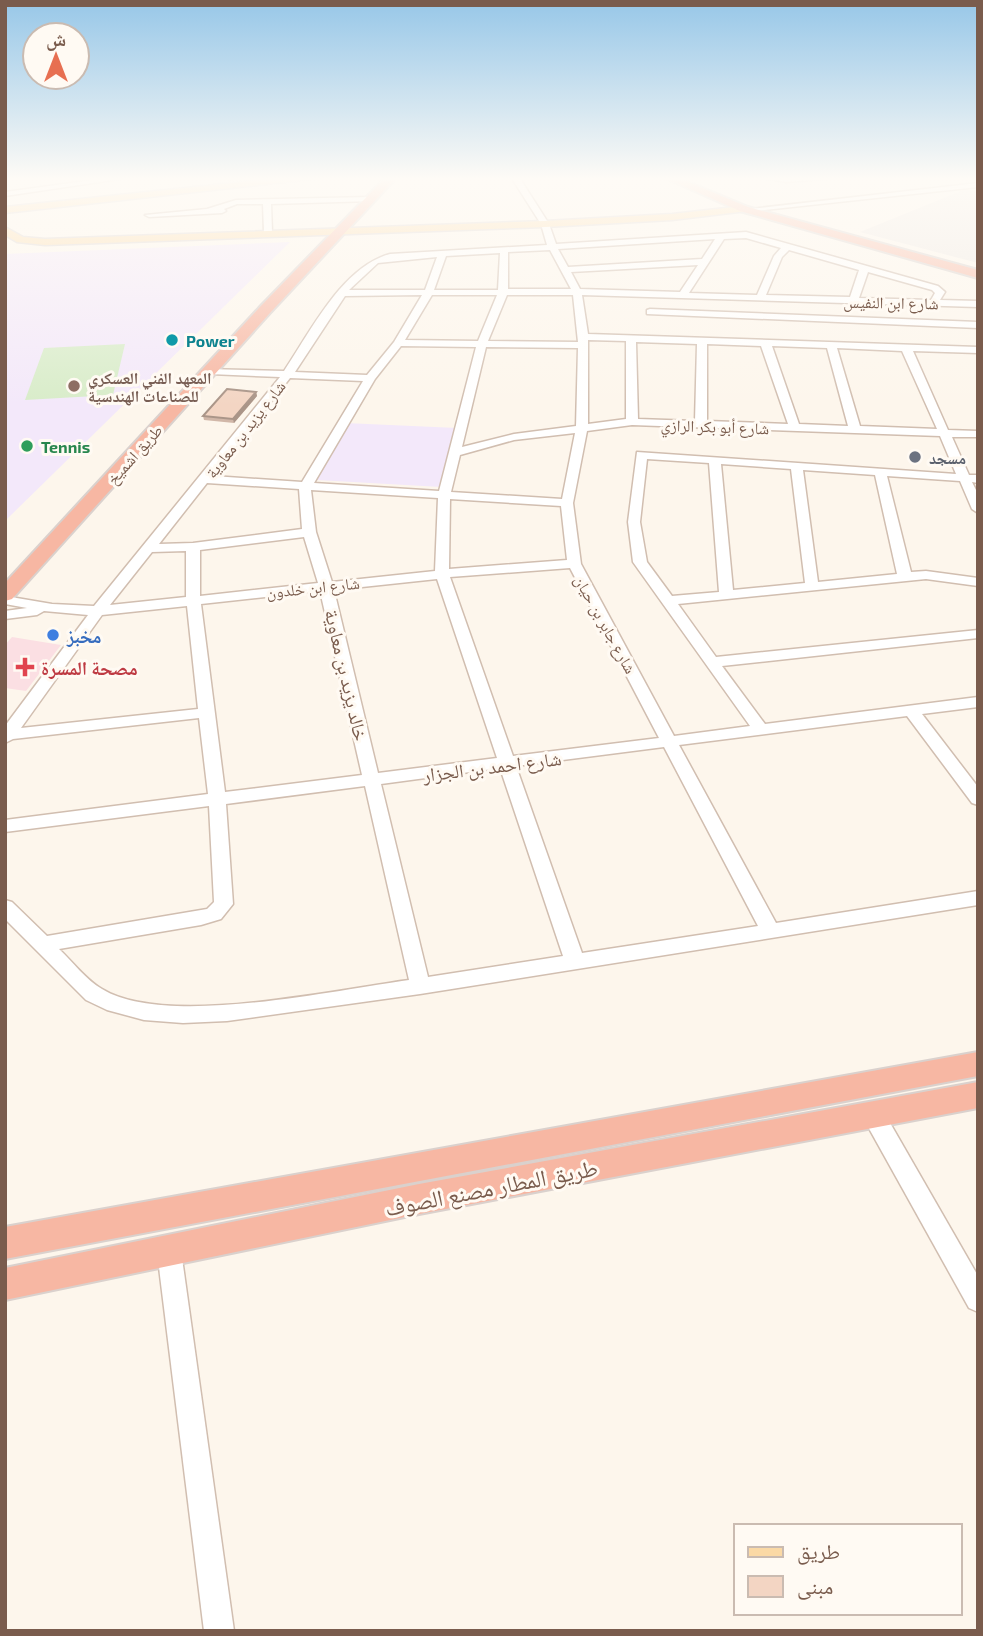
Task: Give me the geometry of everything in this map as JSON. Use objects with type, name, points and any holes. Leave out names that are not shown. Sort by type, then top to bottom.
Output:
[{"type":"highway","name":"طريق اشميخ","points":[[5,597],[318,253]]},
{"type":"highway","points":[[910,253],[978,272]]},
{"type":"highway","name":"طريق المطار مصنع الصوف","points":[[5,1243],[978,1064]]},
{"type":"highway","name":"طريق المطار مصنع الصوف","points":[[5,1284],[542,1176],[978,1095]]},
{"type":"highway","points":[[532,1144],[542,1176]]},
{"type":"street","name":"شارع يزيد بن معاوية","points":[[7,736],[98,611],[287,375],[342,293],[375,261],[452,253]]},
{"type":"street","points":[[504,253],[503,293],[482,343],[444,494],[442,573],[510,764],[575,961]]},
{"type":"street","name":"شارع جابر بن حيان","points":[[556,253],[577,292],[583,341],[582,428],[567,503],[574,564],[770,930]]},
{"type":"street","points":[[682,295],[709,253]]},
{"type":"street","points":[[760,298],[781,253]]},
{"type":"street","name":"شارع يزيد بن معاوية","points":[[812,253],[934,288],[940,292],[934,303]]},
{"type":"street","points":[[305,487],[370,378],[398,343],[428,294],[442,254]]},
{"type":"street","points":[[566,270],[703,262]]},
{"type":"street","points":[[853,302],[864,269]]},
{"type":"street","name":"شارع ابن النفيس","points":[[342,293],[577,292],[978,304]]},
{"type":"street","points":[[650,312],[978,325]]},
{"type":"street","points":[[799,318],[804,344]]},
{"type":"street","points":[[942,324],[951,349]]},
{"type":"street","points":[[398,343],[702,340],[977,351]]},
{"type":"street","points":[[701,425],[702,340]]},
{"type":"street","points":[[631,342],[632,422]]},
{"type":"street","points":[[765,342],[795,429]]},
{"type":"street","points":[[831,344],[855,430]]},
{"type":"street","points":[[906,347],[978,509]]},
{"type":"street","points":[[210,371],[370,378]]},
{"type":"street","name":"شارع أبو بكر الرازي","points":[[456,452],[514,437],[611,427],[632,422],[978,435]]},
{"type":"street","points":[[761,730],[640,562],[634,523],[641,455],[978,479]]},
{"type":"street","points":[[715,462],[726,595]]},
{"type":"street","points":[[797,467],[812,587]]},
{"type":"street","points":[[880,472],[905,578]]},
{"type":"street","points":[[205,479],[567,503]]},
{"type":"street","name":"خالد يزيد بن معاوية","points":[[305,487],[309,532],[326,586],[420,986]]},
{"type":"street","points":[[150,548],[193,547],[309,532]]},
{"type":"street","points":[[43,944],[201,918],[222,909],[225,895],[217,800],[193,600],[193,547]]},
{"type":"street","name":"شارع ابن خلدون","points":[[52,608],[98,611],[442,573],[574,564]]},
{"type":"street","points":[[669,601],[905,578],[947,576],[978,582]]},
{"type":"street","points":[[5,597],[52,608]]},
{"type":"street","points":[[5,615],[52,608]]},
{"type":"street","points":[[714,662],[978,634]]},
{"type":"street","name":"شارع احمد بن الجزار","points":[[5,826],[510,764],[978,702]]},
{"type":"street","points":[[912,712],[978,799]]},
{"type":"street","points":[[7,736],[205,713]]},
{"type":"street","points":[[5,907],[93,994],[114,1004],[144,1012],[227,1013],[420,986],[978,898]]},
{"type":"street","points":[[874,1116],[978,1300]]},
{"type":"street","points":[[169,1251],[219,1631]]},
{"type":"shaded area","name":"المعهد الفني العسكري للصناعات الهندسية","points":[[21,253],[278,253],[7,519],[5,254]]},
{"type":"shaded area","points":[[941,253],[978,253],[978,263]]},
{"type":"shaded area","points":[[345,423],[457,428],[441,487],[317,480]]},
{"type":"shaded area","name":"مصحة المسرة","points":[[12,637],[61,645],[26,691],[5,688],[5,645]]},
{"type":"green space","points":[[125,344],[113,395],[25,400],[44,348]]},
{"type":"building","points":[[227,389],[256,392],[233,419],[203,416]]},
{"type":"place","name":"Power","points":[[172,340]]},
{"type":"place","name":"المعهد الفني العسكري للصناعات الهندسية","points":[[74,386]]},
{"type":"place","name":"Tennis","points":[[27,446]]},
{"type":"place","name":"مسجد","points":[[915,457]]},
{"type":"place","name":"مخبز","points":[[53,635]]},
{"type":"place","name":"مصحة المسرة","points":[[25,667]]}]
